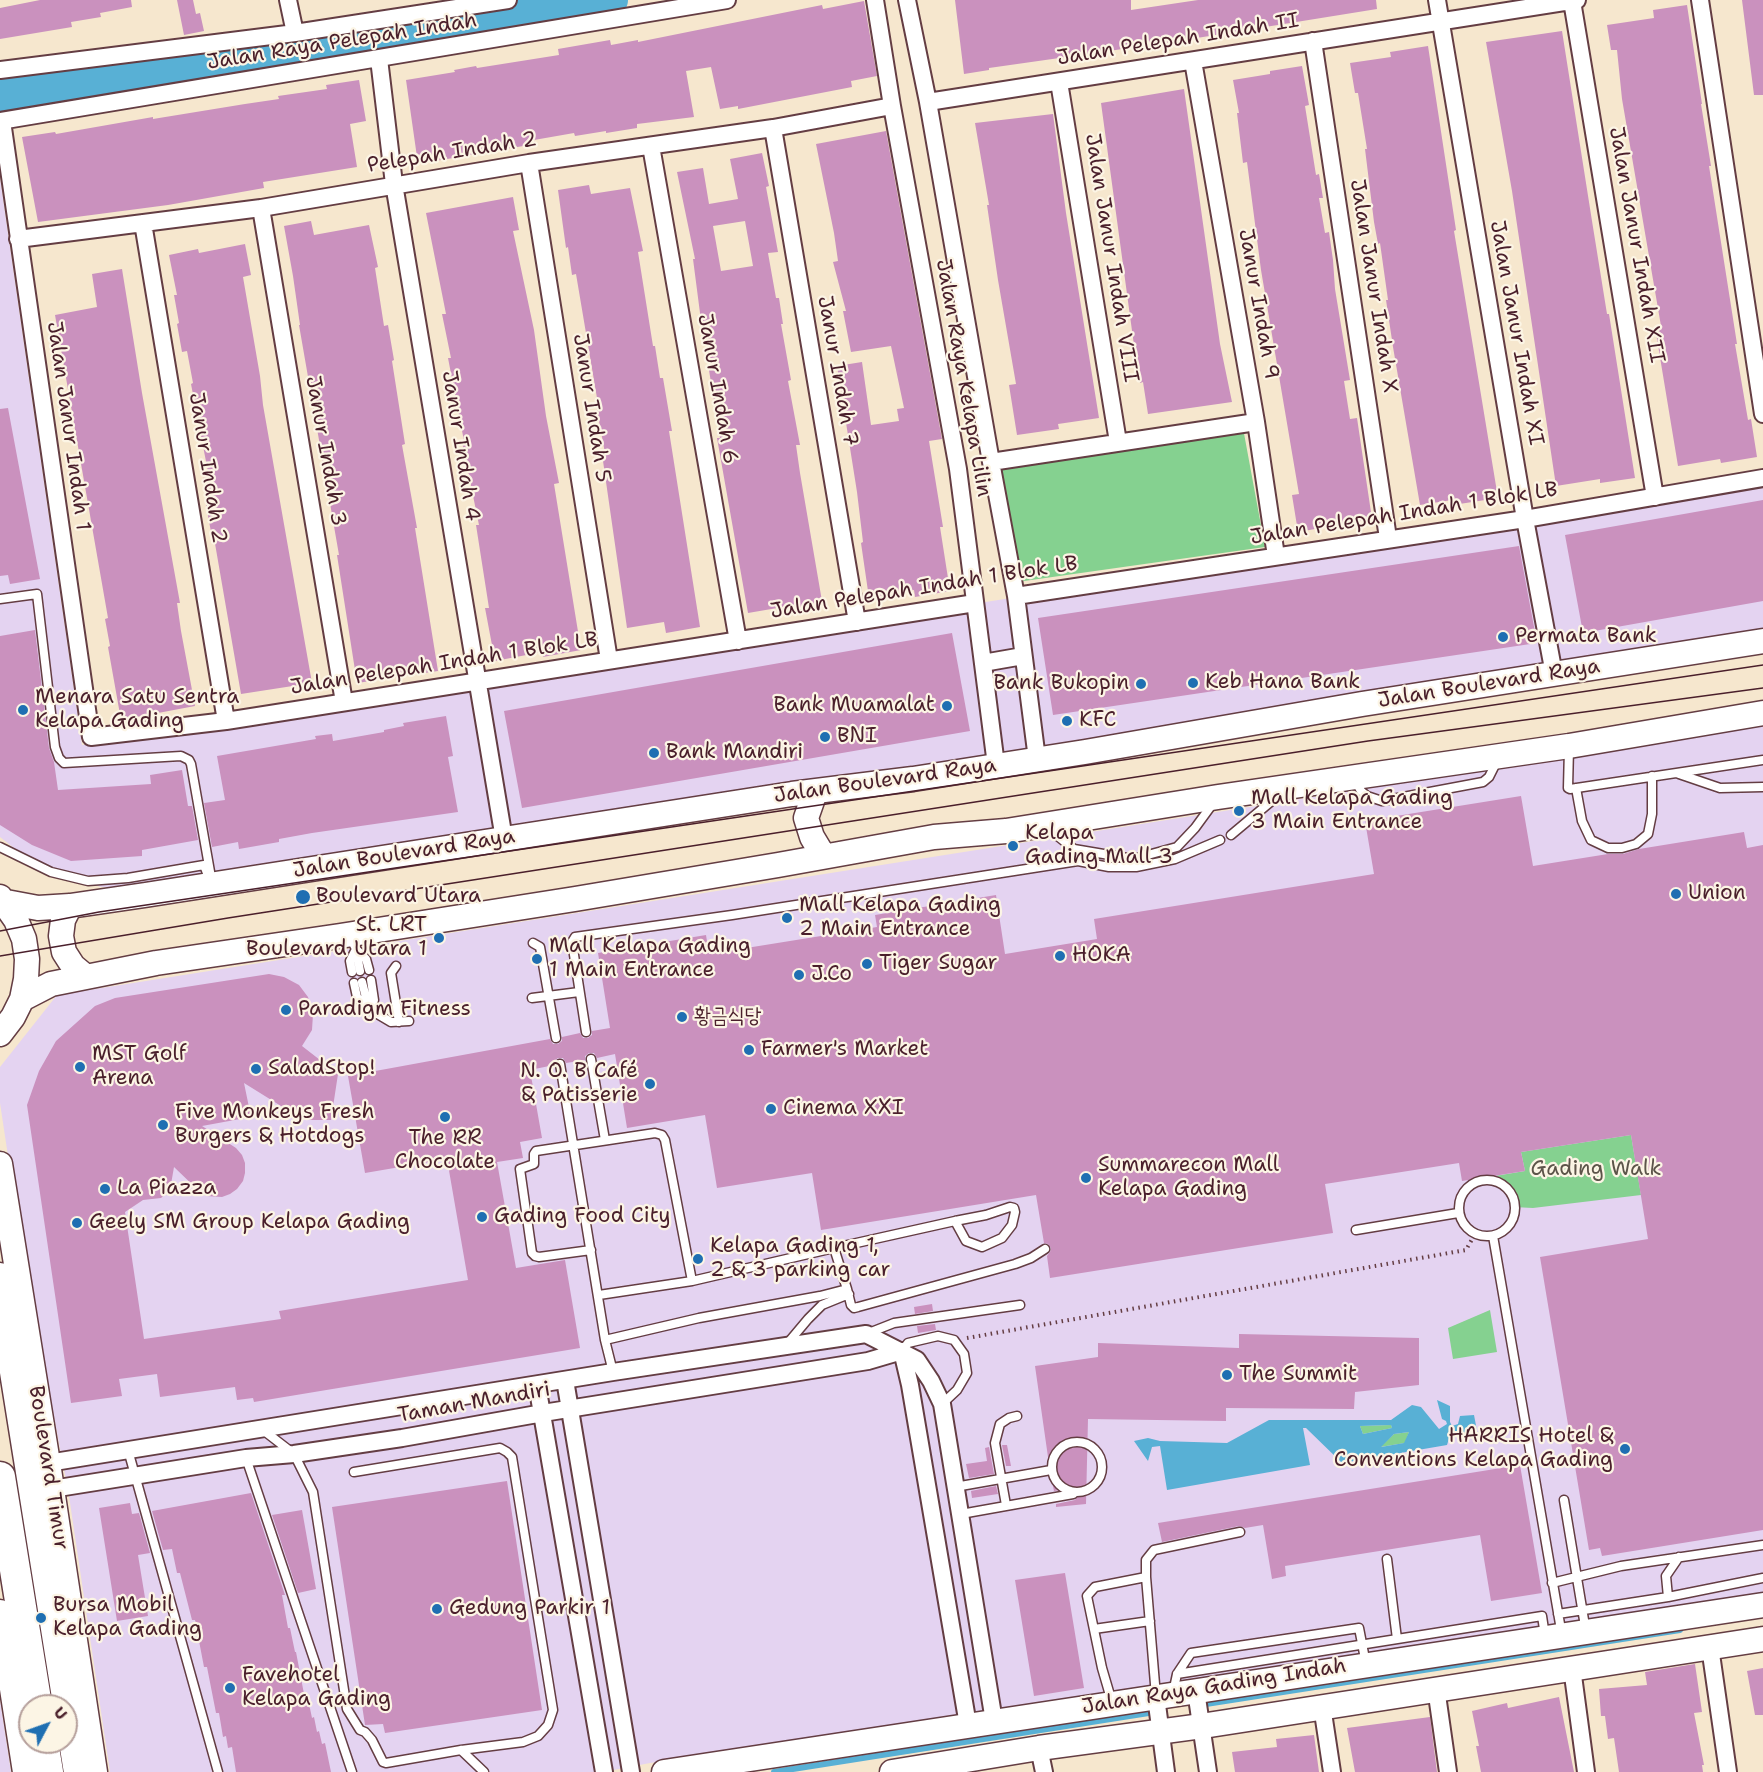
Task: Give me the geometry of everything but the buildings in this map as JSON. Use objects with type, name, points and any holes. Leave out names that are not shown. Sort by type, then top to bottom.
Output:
[{"type":"highway","points":[[8,1274],[79,1772]]},
{"type":"highway","points":[[0,1477],[36,1694]]},
{"type":"highway","points":[[45,1754],[48,1772]]},
{"type":"main road","name":"Jalan Boulevard Raya","points":[[3,900],[38,908],[70,906],[914,779],[1362,704],[1763,641]]},
{"type":"main road","points":[[22,999],[51,984],[156,963],[348,943],[933,837],[1006,831],[1289,786],[1569,746],[1763,713]]},
{"type":"main road","points":[[802,796],[812,837],[821,852]]},
{"type":"main road","points":[[798,861],[821,852],[913,833],[923,832],[933,837]]},
{"type":"main road","points":[[0,1034],[14,1017],[27,979],[24,939],[16,920],[3,900]]},
{"type":"main road","points":[[70,906],[63,920],[62,944],[72,966],[85,976]]},
{"type":"main road","name":"Boulevard Timur","points":[[0,1164],[7,1214],[8,1274],[48,1463],[95,1772]]},
{"type":"main road","name":"Jalan Raya Gading Indah","points":[[664,1772],[1112,1702],[1166,1691],[1196,1691],[1364,1654],[1763,1605]]},
{"type":"main road","points":[[0,1612],[6,1691],[25,1772]]},
{"type":"main road","name":"Jalan Raya Gading Indah","points":[[892,1772],[928,1769],[1159,1728],[1202,1726],[1763,1639]]},
{"type":"street","points":[[288,0],[295,33]]},
{"type":"street","name":"Jalan Raya Pelepah Indah","points":[[0,70],[295,33],[508,0]]},
{"type":"street","name":"Jalan Raya Pelepah Indah","points":[[1,121],[727,0]]},
{"type":"street","name":"Jalan Raya Kelapa Lilin","points":[[875,0],[958,469],[996,765]]},
{"type":"street","name":"Jalan Raya Kelapa Lilin","points":[[907,0],[928,102],[1016,596],[1037,759]]},
{"type":"street","name":"Jalan Janur Indah XI","points":[[1437,0],[1525,519],[1554,674]]},
{"type":"street","name":"Jalan Pelepah Indah II","points":[[928,102],[1577,0]]},
{"type":"street","points":[[1700,0],[1763,414]]},
{"type":"street","name":"Jalan Janur Indah XII","points":[[1572,1],[1655,497]]},
{"type":"street","name":"Jalan Janur Indah X","points":[[1312,41],[1388,538]]},
{"type":"street","name":"Janur Indah 4","points":[[379,59],[394,184],[504,839]]},
{"type":"street","name":"Janur Indah 9","points":[[1193,61],[1256,422],[1276,556]]},
{"type":"street","name":"Jalan Janur Indah VIII","points":[[1059,82],[1118,442]]},
{"type":"street","name":"Pelepah Indah 2","points":[[18,239],[261,208],[529,162],[773,128],[892,106]]},
{"type":"street","name":"Jalan Janur Indah 1","points":[[1,121],[91,737]]},
{"type":"street","name":"Janur Indah 7","points":[[773,128],[857,622]]},
{"type":"street","name":"Janur Indah 6","points":[[651,146],[738,640]]},
{"type":"street","name":"Janur Indah 5","points":[[529,162],[609,660]]},
{"type":"street","name":"Janur Indah 3","points":[[261,208],[344,702]]},
{"type":"street","name":"Janur Indah 2","points":[[143,223],[226,721]]},
{"type":"street","points":[[991,462],[1256,422]]},
{"type":"street","name":"Jalan Pelepah Indah 1 Blok LB","points":[[1016,596],[1525,519],[1763,478]]},
{"type":"street","name":"Jalan Pelepah Indah 1 Blok LB","points":[[91,737],[226,721],[975,603]]},
{"type":"street","points":[[983,663],[1023,656]]},
{"type":"street","points":[[866,1334],[917,1360],[931,1380],[942,1404],[994,1721]]},
{"type":"street","name":"Taman Mandiri","points":[[48,1463],[613,1372],[866,1334]]},
{"type":"street","points":[[902,1352],[910,1385],[968,1725]]},
{"type":"street","name":"Taman Mandiri","points":[[52,1489],[246,1458],[294,1454],[402,1438],[868,1361],[902,1352]]},
{"type":"street","points":[[564,1380],[631,1772]]},
{"type":"street","points":[[537,1385],[604,1772]]},
{"type":"street","points":[[928,1492],[955,1487]]},
{"type":"street","points":[[933,1519],[961,1514]]},
{"type":"street","points":[[566,1550],[593,1546]]},
{"type":"street","points":[[1710,1647],[1728,1772]]},
{"type":"street","points":[[1572,1668],[1586,1772]]},
{"type":"street","points":[[1436,1688],[1448,1772]]},
{"type":"street","points":[[1166,1691],[1159,1728],[1166,1772]]},
{"type":"street","points":[[1196,1691],[1208,1772]]},
{"type":"street","points":[[1322,1706],[1332,1772]]},
{"type":"street","points":[[1039,1748],[1044,1772]]},
{"type":"lane","points":[[0,599],[37,594],[55,747],[59,758],[64,763],[181,756],[191,764],[211,885]]},
{"type":"lane","points":[[1569,746],[1568,788],[1763,760]]},
{"type":"lane","points":[[1675,773],[1720,788],[1763,787]]},
{"type":"lane","points":[[1576,788],[1582,821],[1591,840],[1608,848],[1622,848],[1636,844],[1647,834],[1652,814],[1652,776]]},
{"type":"lane","points":[[1231,835],[1289,786]]},
{"type":"lane","points":[[1043,825],[1074,849],[1133,859],[1177,846],[1195,828],[1218,797]]},
{"type":"lane","points":[[586,1032],[572,942],[575,937],[1078,861],[1109,867],[1136,867],[1175,859],[1220,840]]},
{"type":"lane","points":[[0,847],[51,872],[88,881],[138,877],[204,865],[211,885]]},
{"type":"lane","points":[[1074,849],[1078,861]]},
{"type":"lane","points":[[348,943],[360,971]]},
{"type":"lane","points":[[533,943],[540,947],[556,1038]]},
{"type":"lane","points":[[396,966],[391,973],[399,1022]]},
{"type":"lane","points":[[369,1009],[374,1000],[363,982],[357,997],[369,1009],[391,1022],[409,1021]]},
{"type":"lane","points":[[532,998],[579,992]]},
{"type":"lane","points":[[591,1059],[605,1140]]},
{"type":"lane","points":[[560,1064],[605,1340],[613,1372]]},
{"type":"lane","points":[[591,1251],[538,1257],[532,1253],[520,1169],[534,1164],[536,1151],[655,1133],[662,1135],[665,1140],[692,1281]]},
{"type":"lane","points":[[1484,1180],[1502,1184],[1514,1199],[1514,1218],[1502,1232],[1493,1236],[1484,1237],[1467,1229],[1458,1213],[1458,1203],[1467,1187],[1475,1182],[1484,1180]]},
{"type":"lane","points":[[599,1295],[692,1281],[1010,1207],[1015,1212],[1012,1225],[1002,1238],[993,1244],[981,1247],[966,1241],[955,1221]]},
{"type":"lane","points":[[1356,1230],[1458,1213]]},
{"type":"lane","points":[[1493,1236],[1558,1614],[1553,1631]]},
{"type":"lane","points":[[834,1248],[851,1305],[854,1308],[1015,1264],[1046,1249]]},
{"type":"lane","points":[[605,1340],[699,1318],[848,1292]]},
{"type":"lane","points":[[786,1345],[822,1305],[848,1292]]},
{"type":"lane","points":[[866,1334],[894,1323],[1020,1305]]},
{"type":"lane","points":[[902,1352],[908,1343],[938,1336],[954,1340],[964,1354],[967,1373],[957,1390],[942,1404]]},
{"type":"lane","points":[[1006,1505],[995,1443],[996,1433],[1000,1424],[1017,1416]]},
{"type":"lane","points":[[260,1428],[294,1454],[313,1492],[348,1709],[360,1730],[369,1736],[380,1758],[386,1763],[531,1740],[544,1731],[553,1710],[512,1457],[500,1448],[354,1472]]},
{"type":"lane","points":[[961,1514],[1079,1493],[1091,1488],[1100,1478],[1102,1465],[1097,1453],[1087,1444],[1075,1442],[1062,1447],[1054,1457],[1051,1470],[1056,1482],[1066,1490],[1079,1493]]},
{"type":"lane","points":[[128,1450],[218,1772]]},
{"type":"lane","points":[[246,1458],[350,1760],[352,1772]]},
{"type":"lane","points":[[955,1487],[1051,1470]]},
{"type":"lane","points":[[1564,1500],[1575,1578],[1584,1620]]},
{"type":"lane","points":[[1166,1691],[1150,1621],[1146,1560],[1154,1550],[1240,1532]]},
{"type":"lane","points":[[1552,1583],[1621,1566],[1763,1545]]},
{"type":"lane","points":[[1668,1597],[1666,1576],[1679,1557]]},
{"type":"lane","points":[[1387,1559],[1397,1639]]},
{"type":"lane","points":[[1112,1702],[1088,1596],[1095,1587],[1146,1577]]},
{"type":"lane","points":[[1558,1614],[1668,1597],[1763,1578]]},
{"type":"lane","points":[[1166,1691],[1364,1654],[1397,1639],[1542,1616],[1553,1631]]},
{"type":"lane","points":[[1094,1629],[1150,1621]]},
{"type":"lane","points":[[1166,1691],[1191,1653],[1359,1628],[1364,1654]]},
{"type":"lane","points":[[461,1750],[484,1772]]},
{"type":"path","points":[[954,1340],[1466,1250],[1475,1234]]},
{"type":"shaded area","points":[[0,178],[82,745],[1763,479],[1763,630],[158,888],[101,887],[38,867],[0,837]]},
{"type":"shaded area","points":[[1763,726],[1763,1593],[603,1772],[110,1772],[69,1496],[21,1242],[0,1103],[0,1067],[57,995]]},
{"type":"shaded area","points":[[0,1700],[11,1772],[0,1772]]},
{"type":"green space","points":[[1243,428],[1265,547],[1017,582],[995,463]]},
{"type":"green space","name":"Gading Walk","points":[[1631,1135],[1641,1195],[1533,1208],[1513,1207],[1495,1176],[1525,1171],[1521,1152]]},
{"type":"green space","points":[[1490,1310],[1497,1352],[1453,1359],[1448,1328]]},
{"type":"green space","points":[[1391,1425],[1392,1428],[1363,1434],[1360,1426]]},
{"type":"green space","points":[[1409,1432],[1405,1443],[1380,1447],[1394,1434]]},
{"type":"water","points":[[1437,1400],[1450,1406],[1452,1426],[1458,1424],[1460,1416],[1474,1415],[1478,1436],[1458,1439],[1455,1431],[1451,1432],[1447,1445],[1342,1463],[1306,1428],[1303,1428],[1310,1465],[1167,1490],[1160,1446],[1152,1447],[1148,1461],[1134,1441],[1148,1438],[1160,1441],[1227,1443],[1269,1420],[1391,1420],[1412,1405],[1421,1407],[1439,1429],[1447,1424],[1442,1419]],"holes":[[[1391,1425],[1392,1428],[1363,1434],[1360,1426]],[[1409,1432],[1404,1443],[1381,1447],[1394,1434]]]},
{"type":"waterway","points":[[0,95],[611,0]]},
{"type":"waterway","points":[[1206,1704],[1680,1630]]},
{"type":"waterway","points":[[774,1772],[1155,1712]]},
{"type":"tram line","points":[[0,931],[99,912],[1763,665]]},
{"type":"tram line","points":[[0,956],[228,918],[1368,741],[1763,688]]},
{"type":"place","name":"Permata Bank","points":[[1503,637]]},
{"type":"place","name":"Keb Hana Bank","points":[[1193,683]]},
{"type":"place","name":"Bank Bukopin","points":[[1141,684]]},
{"type":"place","name":"Bank Muamalat","points":[[947,706]]},
{"type":"place","name":"Menara Satu Sentra Kelapa Gading","points":[[23,710]]},
{"type":"place","name":"KFC","points":[[1067,721]]},
{"type":"place","name":"BNI","points":[[825,737]]},
{"type":"place","name":"Bank Mandiri","points":[[654,753]]},
{"type":"place","name":"Mall Kelapa Gading 3 Main Entrance","points":[[1239,811]]},
{"type":"place","name":"Kelapa Gading Mall 3","points":[[1013,846]]},
{"type":"place","name":"Union","points":[[1676,894]]},
{"type":"place","name":"Boulevard Utara","points":[[303,897]]},
{"type":"place","name":"Mall Kelapa Gading 2 Main Entrance","points":[[787,918]]},
{"type":"place","name":"St. LRT Boulevard Utara 1","points":[[439,938]]},
{"type":"place","name":"HOKA","points":[[1060,956]]},
{"type":"place","name":"Mall Kelapa Gading 1 Main Entrance","points":[[537,959]]},
{"type":"place","name":"Tiger Sugar","points":[[867,964]]},
{"type":"place","name":"J.Co","points":[[799,975]]},
{"type":"place","name":"Paradigm Fitness","points":[[286,1010]]},
{"type":"place","name":"황금식당","points":[[682,1017]]},
{"type":"place","name":"Farmer's Market","points":[[749,1050]]},
{"type":"place","name":"MST Golf Arena","points":[[80,1067]]},
{"type":"place","name":"SaladStop!","points":[[256,1069]]},
{"type":"place","name":"N. O. B Café & Patisserie","points":[[650,1084]]},
{"type":"place","name":"Cinema XXI","points":[[771,1109]]},
{"type":"place","name":"The RR Chocolate","points":[[445,1117]]},
{"type":"place","name":"Five Monkeys Fresh Burgers & Hotdogs","points":[[163,1125]]},
{"type":"place","name":"Summarecon Mall Kelapa Gading","points":[[1086,1178]]},
{"type":"place","name":"La Piazza","points":[[105,1189]]},
{"type":"place","name":"Gading Food City","points":[[482,1217]]},
{"type":"place","name":"Geely SM Group Kelapa Gading","points":[[77,1223]]},
{"type":"place","name":"Kelapa Gading 1, 2 & 3 parking car","points":[[698,1259]]},
{"type":"place","name":"The Summit","points":[[1227,1375]]},
{"type":"place","name":"HARRIS Hotel & Conventions Kelapa Gading","points":[[1625,1449]]},
{"type":"place","name":"Gedung Parkir 1","points":[[437,1609]]},
{"type":"place","name":"Bursa Mobil Kelapa Gading","points":[[41,1618]]},
{"type":"place","name":"Favehotel Kelapa Gading","points":[[230,1688]]}]
